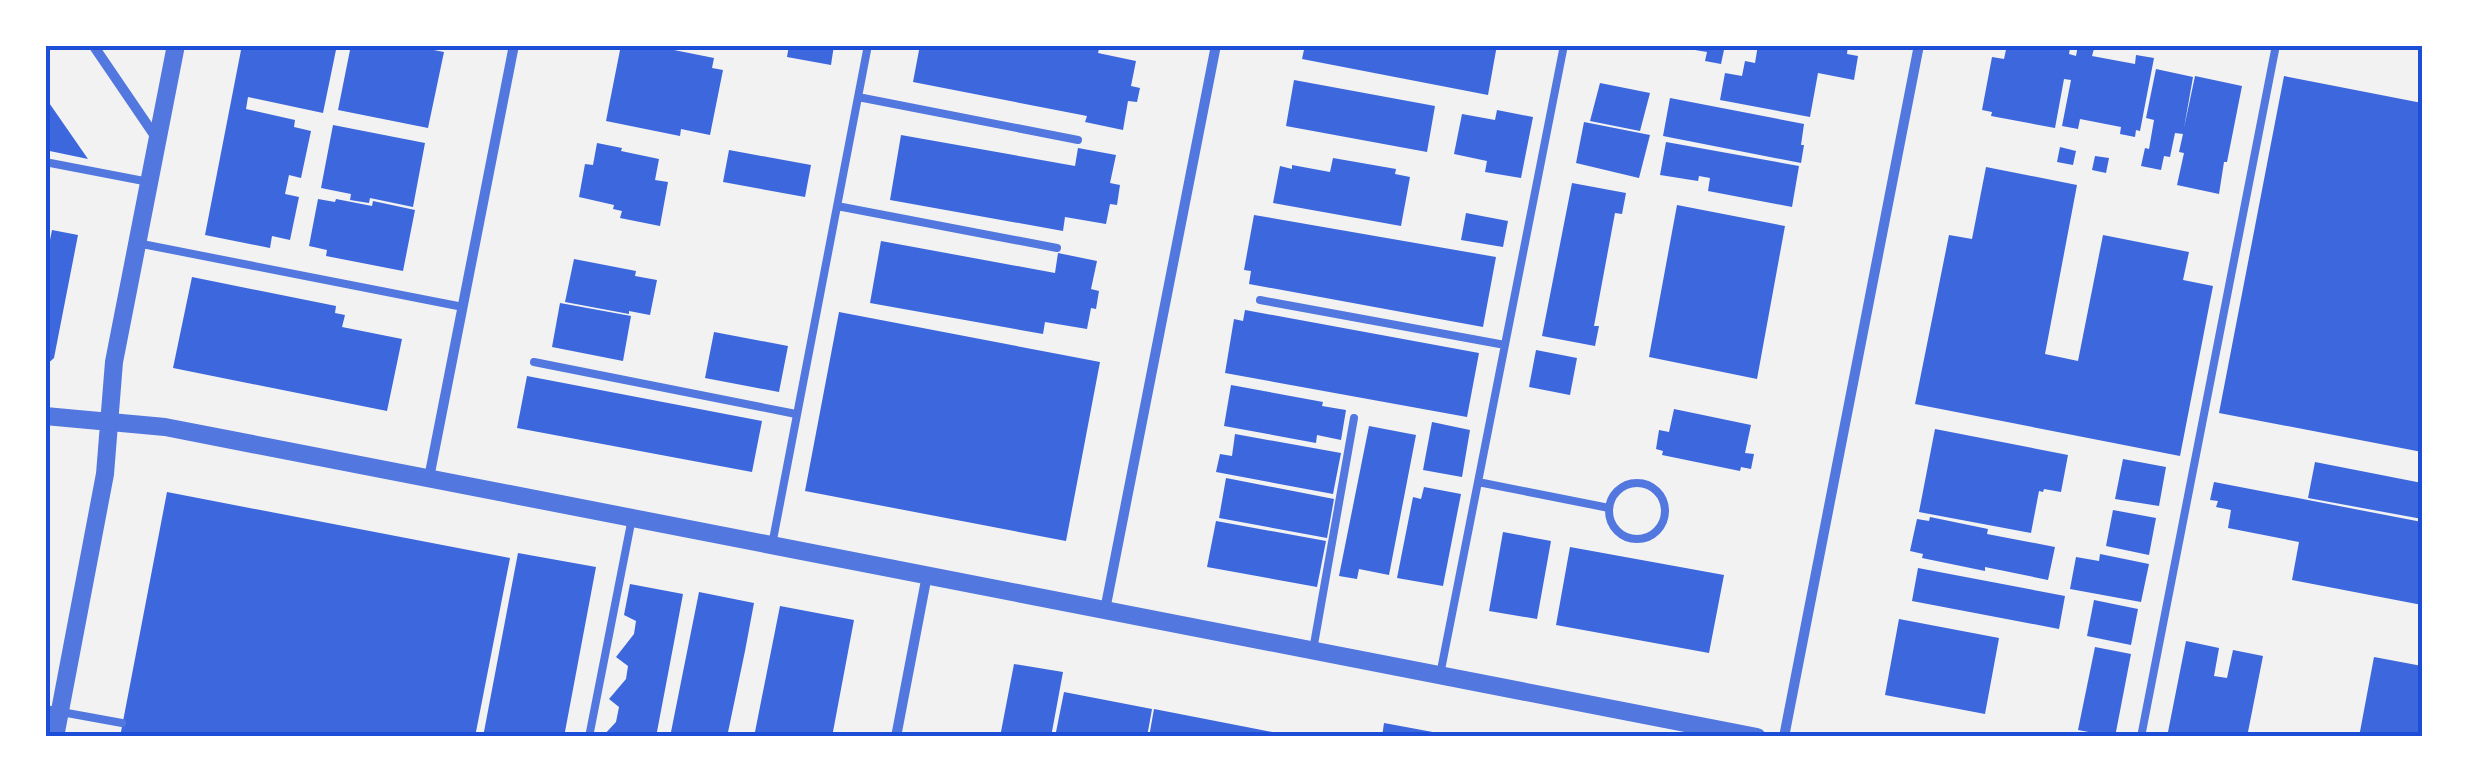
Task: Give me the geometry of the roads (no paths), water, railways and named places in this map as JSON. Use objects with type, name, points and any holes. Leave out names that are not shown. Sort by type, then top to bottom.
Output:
[{"type":"street","points":[[93,45],[157,140]]},
{"type":"street","points":[[55,737],[52,710],[106,474],[114,362],[176,45]]},
{"type":"street","points":[[429,478],[514,45]]},
{"type":"street","points":[[1106,610],[1216,45]]},
{"type":"street","points":[[1784,737],[1919,45]]},
{"type":"street","points":[[45,416],[165,427],[1723,734],[1756,737]]},
{"type":"street","points":[[896,737],[927,575]]},
{"type":"lane","points":[[772,545],[868,45]]},
{"type":"lane","points":[[1440,676],[1564,45]]},
{"type":"lane","points":[[2141,737],[2276,45]]},
{"type":"lane","points":[[858,96],[1078,140]]},
{"type":"lane","points":[[45,162],[149,182]]},
{"type":"lane","points":[[836,206],[1057,248]]},
{"type":"lane","points":[[137,243],[462,308]]},
{"type":"lane","points":[[1260,300],[1505,345]]},
{"type":"lane","points":[[534,362],[796,414]]},
{"type":"lane","points":[[1313,651],[1354,418]]},
{"type":"lane","points":[[1478,482],[1609,508]]},
{"type":"lane","points":[[1636,483],[1656,491],[1666,511],[1656,532],[1636,540],[1614,527],[1609,508],[1618,491],[1636,483]]},
{"type":"lane","points":[[589,737],[632,518]]},
{"type":"lane","points":[[52,710],[122,724]]}]
